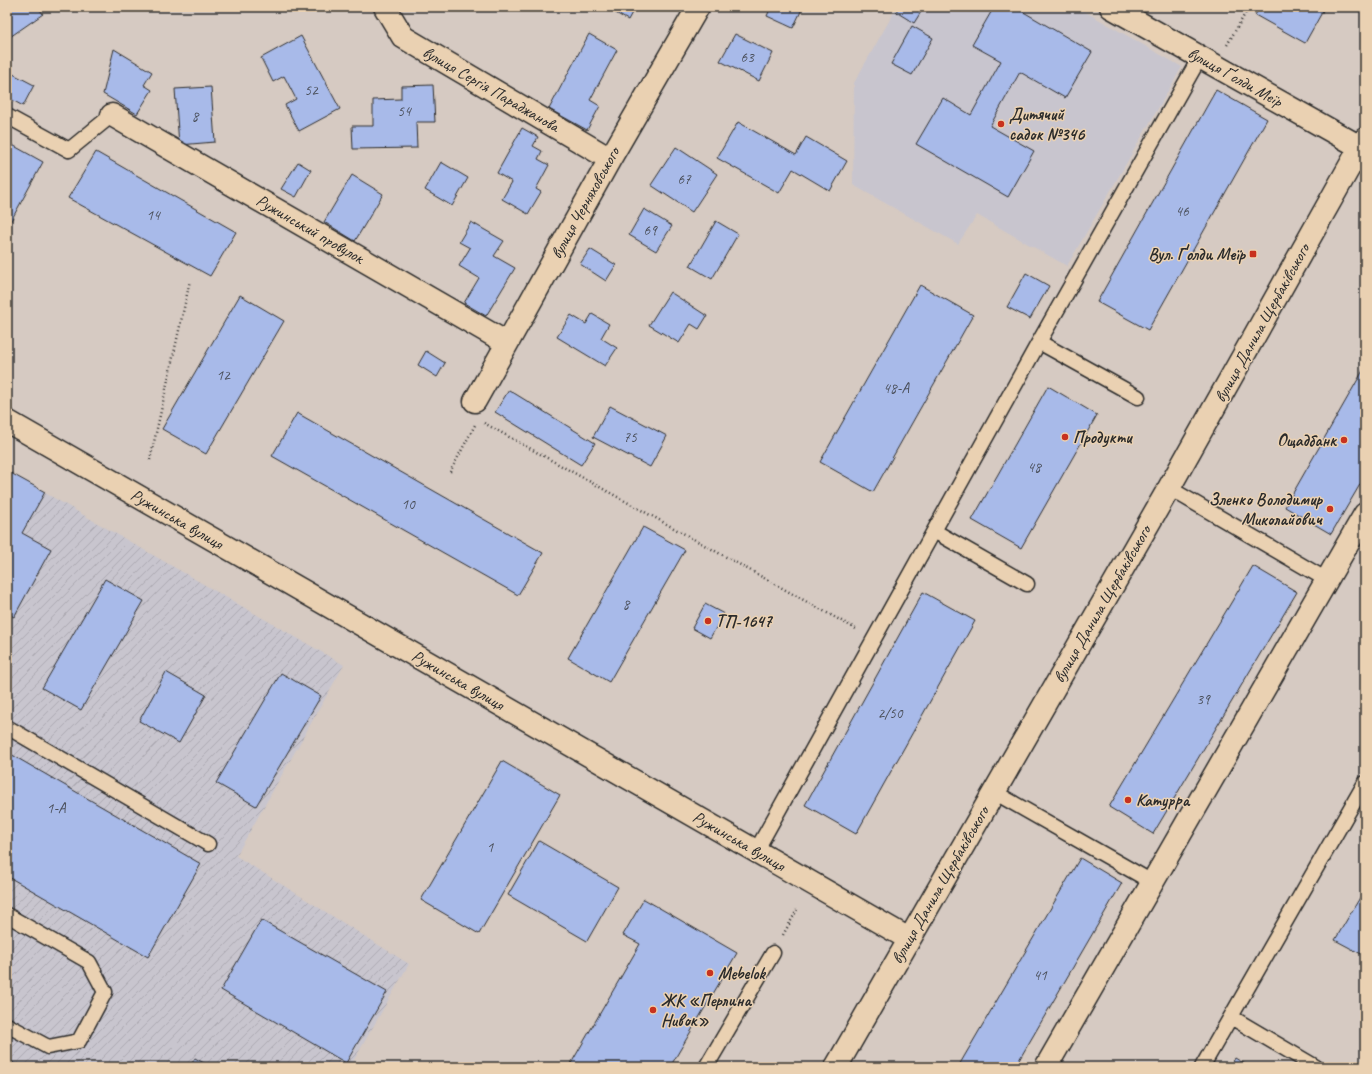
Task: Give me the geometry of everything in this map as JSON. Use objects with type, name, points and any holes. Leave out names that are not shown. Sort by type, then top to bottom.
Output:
[{"type":"street","name":"вулиця Сергія Параджанова","points":[[385,7],[403,37],[610,159]]},
{"type":"street","name":"вулиця Черняховського","points":[[475,401],[610,159],[698,7]]},
{"type":"street","name":"вулиця Ґолди Меїр","points":[[1111,7],[1207,62],[1363,143]]},
{"type":"street","name":"Ружинський провулок","points":[[112,115],[507,343]]},
{"type":"street","name":"вулиця Данила Щербаківського","points":[[836,1067],[1170,488],[1363,143]]},
{"type":"street","name":"Ружинська вулиця","points":[[7,421],[909,939]]},
{"type":"street","points":[[1046,1067],[1365,514]]},
{"type":"lane","points":[[756,851],[1039,342],[1207,62]]},
{"type":"lane","points":[[7,116],[70,150],[112,115]]},
{"type":"lane","points":[[1039,342],[1138,397]]},
{"type":"lane","points":[[1170,488],[1327,580]]},
{"type":"lane","points":[[934,531],[1027,584]]},
{"type":"lane","points":[[7,727],[208,844]]},
{"type":"lane","points":[[1202,1067],[1365,783]]},
{"type":"lane","points":[[994,792],[1152,882]]},
{"type":"lane","points":[[7,915],[89,962],[105,992],[79,1041],[48,1047],[7,1025]]},
{"type":"lane","points":[[706,1067],[772,953]]},
{"type":"lane","points":[[1231,1017],[1316,1067]]},
{"type":"path","points":[[1207,62],[1249,7]]},
{"type":"path","points":[[150,460],[190,281]]},
{"type":"path","points":[[450,472],[478,420],[874,639]]},
{"type":"path","points":[[772,953],[797,910]]},
{"type":"shaded area","name":"Дитячий садок №346","points":[[897,7],[1077,7],[1182,67],[1067,266],[977,215],[958,244],[853,185],[854,83]]},
{"type":"shaded area","points":[[7,471],[344,665],[236,856],[409,964],[350,1067],[7,1067]]},
{"type":"building","points":[[7,7],[38,7],[43,14],[7,39]]},
{"type":"building","points":[[605,7],[635,7],[628,20]]},
{"type":"building","points":[[771,7],[803,7],[793,28],[767,16]]},
{"type":"building","points":[[899,7],[924,7],[914,23],[896,12]]},
{"type":"building","points":[[994,7],[1015,7],[1092,52],[1065,98],[1020,72],[990,126],[1034,151],[1008,197],[916,144],[943,98],[971,115],[1001,61],[972,45]]},
{"type":"building","points":[[1260,7],[1325,7],[1305,43],[1255,15]]},
{"type":"building","points":[[912,26],[933,38],[912,75],[891,64]]},
{"type":"building","points":[[589,34],[617,50],[590,100],[600,106],[587,130],[549,109]]},
{"type":"building","points":[[735,34],[773,53],[759,81],[720,61]]},
{"type":"building","points":[[301,36],[340,109],[299,131],[285,105],[296,99],[284,76],[273,82],[261,58]]},
{"type":"building","points":[[114,49],[152,72],[144,85],[152,90],[137,114],[103,94]]},
{"type":"building","points":[[13,74],[34,85],[23,106],[7,97],[7,85]]},
{"type":"building","points":[[433,85],[435,122],[416,122],[417,148],[353,149],[352,126],[373,126],[373,100],[401,99],[401,86]]},
{"type":"building","points":[[211,87],[215,142],[179,145],[175,89]]},
{"type":"building","points":[[1216,90],[1267,119],[1148,330],[1097,302]]},
{"type":"building","points":[[738,122],[796,155],[806,137],[847,161],[830,191],[793,169],[779,193],[717,158]]},
{"type":"building","points":[[522,128],[538,137],[533,146],[542,151],[538,159],[549,165],[536,189],[541,192],[528,214],[502,199],[512,182],[497,173]]},
{"type":"building","points":[[7,142],[43,162],[7,228]]},
{"type":"building","points":[[676,147],[717,174],[692,212],[651,185]]},
{"type":"building","points":[[96,152],[236,232],[210,276],[68,198]]},
{"type":"building","points":[[298,162],[311,170],[296,197],[281,189]]},
{"type":"building","points":[[441,162],[468,178],[452,206],[425,190]]},
{"type":"building","points":[[352,175],[383,194],[355,241],[324,222]]},
{"type":"building","points":[[644,209],[672,226],[656,251],[629,235]]},
{"type":"building","points":[[716,221],[738,234],[712,279],[690,266]]},
{"type":"building","points":[[471,222],[504,241],[494,256],[515,268],[486,316],[464,303],[479,278],[459,266],[470,248],[459,242]]},
{"type":"building","points":[[590,249],[616,265],[606,281],[580,264]]},
{"type":"building","points":[[1026,273],[1049,286],[1030,319],[1007,307]]},
{"type":"building","points":[[920,285],[973,315],[873,492],[820,462]]},
{"type":"building","points":[[670,292],[707,316],[699,329],[691,324],[679,343],[649,325]]},
{"type":"building","points":[[240,295],[284,321],[206,454],[162,429]]},
{"type":"building","points":[[592,314],[609,324],[601,338],[617,348],[605,366],[557,337],[571,315],[586,324]]},
{"type":"building","points":[[426,351],[445,363],[437,377],[418,365]]},
{"type":"building","points":[[1365,367],[1365,476],[1331,534],[1285,507]]},
{"type":"building","points":[[1048,386],[1097,415],[1021,548],[972,520]]},
{"type":"building","points":[[509,390],[595,443],[581,465],[495,412]]},
{"type":"building","points":[[610,406],[667,436],[650,467],[593,437]]},
{"type":"building","points":[[297,413],[543,553],[518,595],[272,456]]},
{"type":"building","points":[[7,471],[45,492],[22,533],[51,549],[14,617],[7,613]]},
{"type":"building","points":[[643,527],[685,550],[609,682],[568,658]]},
{"type":"building","points":[[1253,566],[1297,592],[1153,834],[1109,807]]},
{"type":"building","points":[[105,579],[144,601],[81,710],[42,688]]},
{"type":"building","points":[[923,592],[975,621],[856,834],[805,805]]},
{"type":"building","name":"ТП-1647","points":[[705,604],[724,614],[710,638],[692,628]]},
{"type":"building","points":[[166,672],[206,695],[179,743],[139,721]]},
{"type":"building","points":[[281,673],[321,696],[256,806],[216,783]]},
{"type":"building","points":[[7,752],[201,864],[148,957],[7,876]]},
{"type":"building","points":[[502,761],[560,795],[479,934],[421,900]]},
{"type":"building","points":[[539,841],[618,887],[587,941],[508,895]]},
{"type":"building","points":[[1080,858],[1122,883],[1015,1067],[958,1067]]},
{"type":"building","points":[[1365,889],[1365,956],[1335,940]]},
{"type":"building","name":"ЖК «Перлина Нивок»","points":[[644,899],[737,953],[670,1067],[569,1067],[640,944],[623,935]]},
{"type":"building","points":[[261,920],[387,992],[346,1063],[221,990]]},
{"type":"building","points":[[195,1058],[211,1067],[190,1067]]},
{"type":"building","points":[[1235,1058],[1250,1067],[1230,1067]]},
{"type":"building","points":[[7,1059],[20,1067],[7,1067]]},
{"type":"place","name":"Дитячий садок №346","points":[[1001,124]]},
{"type":"place","name":"Вул. Ґолди Меїр","points":[[1253,254]]},
{"type":"place","name":"Продукти","points":[[1065,437]]},
{"type":"place","name":"Ощадбанк","points":[[1344,440]]},
{"type":"place","name":"Зленко Володимир Миколайович","points":[[1330,509]]},
{"type":"place","name":"ТП-1647","points":[[708,621]]},
{"type":"place","name":"Катурра","points":[[1128,800]]},
{"type":"place","name":"Mebelok","points":[[710,973]]},
{"type":"place","name":"ЖК «Перлина Нивок»","points":[[653,1010]]}]
